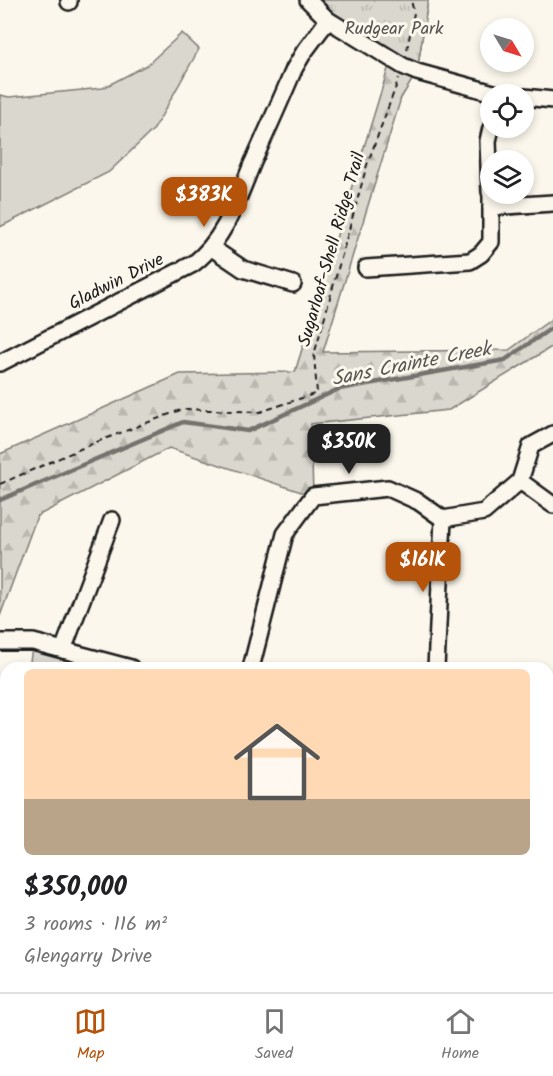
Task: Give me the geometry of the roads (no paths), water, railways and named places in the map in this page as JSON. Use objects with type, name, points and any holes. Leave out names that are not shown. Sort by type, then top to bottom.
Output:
[{"type":"street","points":[[308,0],[328,20],[403,66],[480,89]]},
{"type":"street","name":"Gladwin Drive","points":[[0,363],[193,264],[212,248],[230,216],[294,69],[328,20]]},
{"type":"street","points":[[534,98],[553,100]]},
{"type":"street","points":[[534,201],[553,203]]},
{"type":"street","points":[[366,268],[470,261],[481,254],[491,242],[491,204]]},
{"type":"street","points":[[212,248],[243,269],[293,284]]},
{"type":"street","points":[[253,662],[285,534],[313,496],[388,488],[419,502],[443,519],[484,512],[520,481],[531,446],[553,434]]},
{"type":"street","points":[[520,481],[553,505]]},
{"type":"street","points":[[436,662],[443,519]]},
{"type":"street","points":[[63,650],[112,520]]},
{"type":"street","points":[[0,642],[33,642],[108,662]]},
{"type":"waterway","name":"Sans Crainte Creek","points":[[0,500],[183,422],[248,431],[339,389],[505,360],[553,327]]},
{"type":"park label","name":"Rudgear Park","points":[[394,28]]}]
